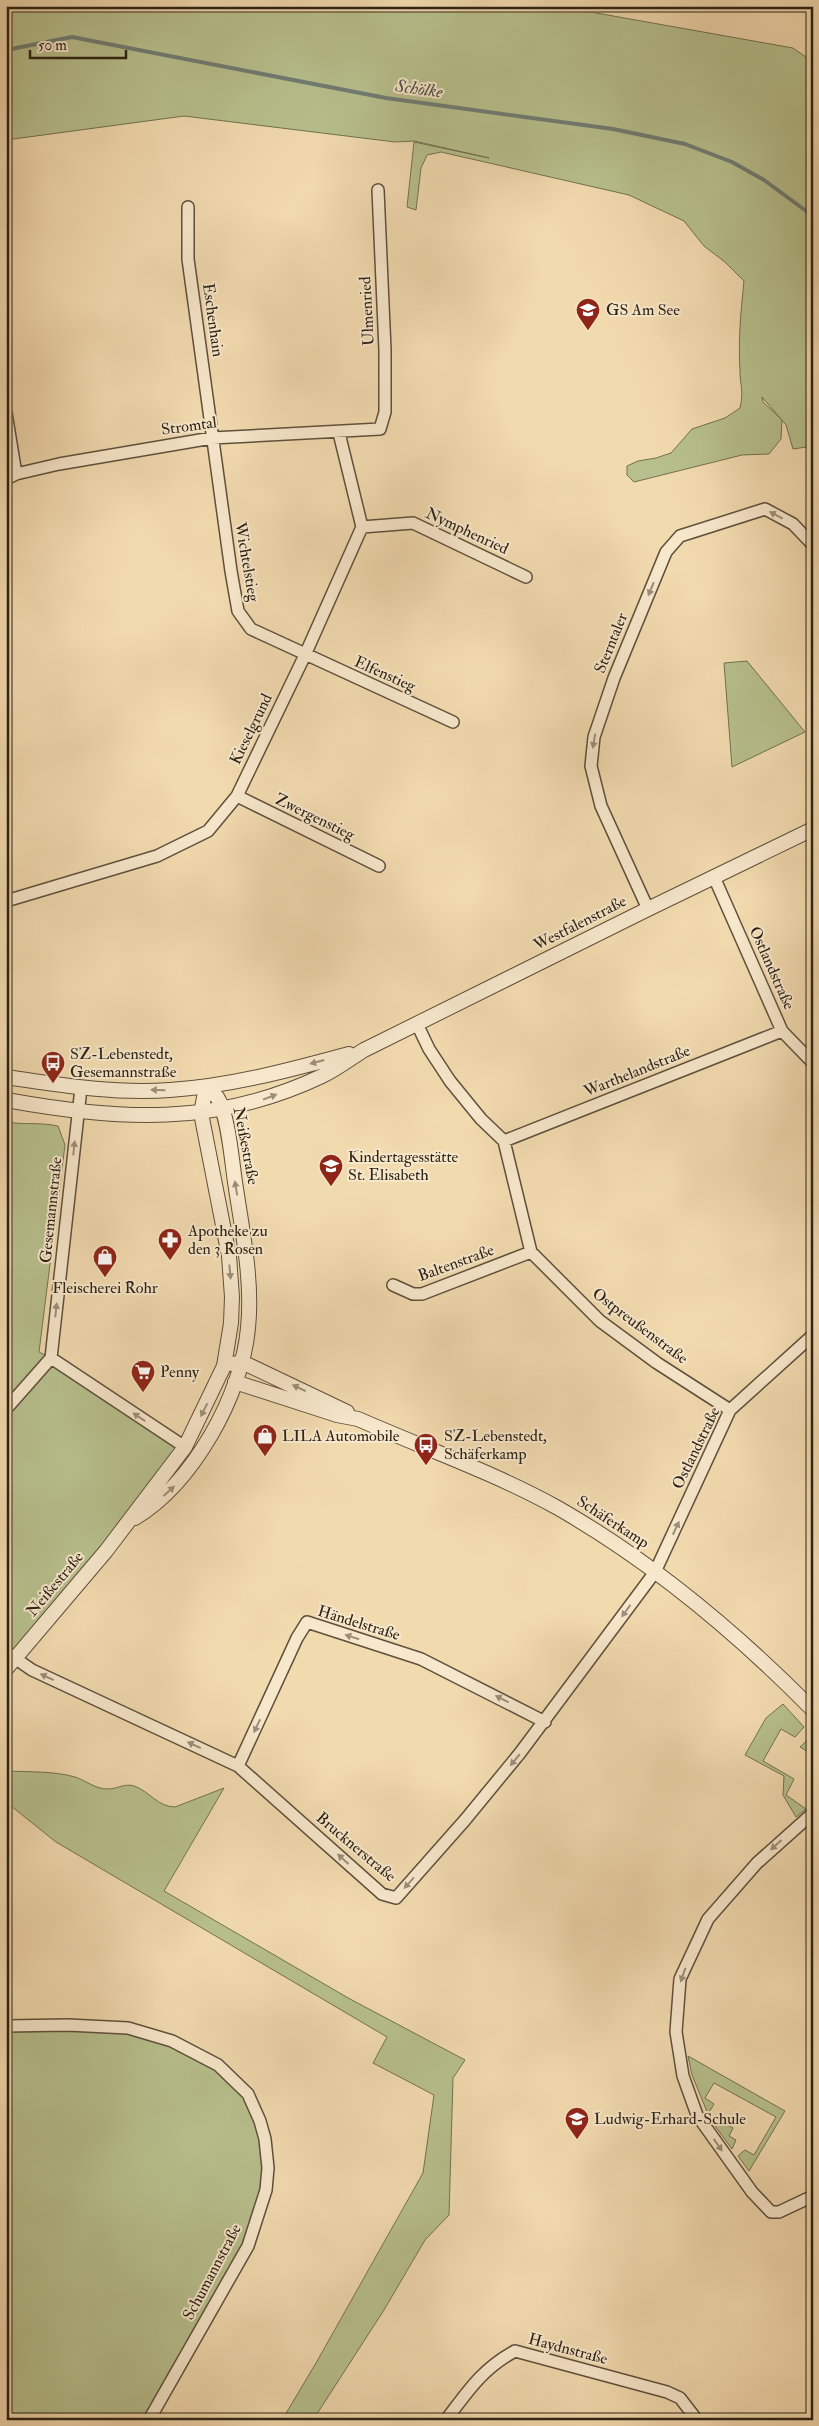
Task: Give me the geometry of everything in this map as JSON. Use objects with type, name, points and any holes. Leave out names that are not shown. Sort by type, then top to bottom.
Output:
[{"type":"street","name":"Ulmenried","points":[[378,190],[385,350],[385,412],[380,429]]},
{"type":"street","name":"Eschenhain","points":[[188,207],[188,259],[212,438]]},
{"type":"street","points":[[6,413],[11,477]]},
{"type":"street","name":"Stromtal","points":[[11,477],[59,464],[212,438],[339,433],[380,429]]},
{"type":"street","points":[[339,433],[362,527]]},
{"type":"street","name":"Wichtelstieg","points":[[212,438],[238,611],[251,629],[305,655]]},
{"type":"street","name":"Sterntaler","points":[[648,908],[601,806],[591,766],[594,737],[608,694],[666,552],[680,536],[765,509],[793,524],[813,546]]},
{"type":"street","name":"Nymphenried","points":[[362,527],[413,523],[526,577]]},
{"type":"street","name":"Kieselgrund","points":[[6,901],[158,856],[208,831],[237,796],[305,655],[362,527]]},
{"type":"street","name":"Elfenstieg","points":[[305,655],[452,722]]},
{"type":"street","name":"Zwergenstieg","points":[[237,796],[379,866]]},
{"type":"street","name":"Westfalenstraße","points":[[6,1100],[78,1112],[156,1116],[202,1113],[256,1102],[324,1075],[364,1050],[648,908],[813,829]]},
{"type":"street","name":"Ostlandstraße","points":[[714,877],[782,1031],[813,1062]]},
{"type":"street","points":[[417,1024],[429,1049],[450,1081],[481,1119],[504,1141],[531,1252]]},
{"type":"street","name":"Warthelandstraße","points":[[504,1141],[782,1031]]},
{"type":"street","name":"Westfalenstraße","points":[[6,1077],[81,1088],[168,1090],[252,1080],[364,1050]]},
{"type":"street","name":"Neißestraße","points":[[130,1520],[173,1487],[197,1459],[235,1382],[242,1362],[248,1327],[248,1282],[222,1109],[218,1098],[206,1086]]},
{"type":"street","name":"Neißestraße","points":[[9,1660],[130,1520],[182,1446],[224,1366],[231,1323],[229,1264],[202,1113],[206,1086]]},
{"type":"street","name":"Gesemannstraße","points":[[51,1358],[81,1088]]},
{"type":"street","name":"Baltenstraße","points":[[393,1285],[413,1294],[422,1294],[531,1252]]},
{"type":"street","name":"Ostpreußenstraße","points":[[531,1252],[600,1321],[657,1363],[730,1410]]},
{"type":"street","name":"Ostlandstraße","points":[[655,1572],[730,1410],[813,1335]]},
{"type":"street","points":[[6,1410],[51,1358],[182,1446]]},
{"type":"street","points":[[235,1382],[224,1366],[242,1362]]},
{"type":"street","name":"Schäferkamp","points":[[242,1362],[339,1406],[358,1420]]},
{"type":"street","name":"Schäferkamp","points":[[235,1382],[358,1420],[508,1483],[557,1508],[616,1543],[702,1607],[744,1642],[813,1710]]},
{"type":"street","name":"Brucknerstraße","points":[[9,1660],[238,1766],[382,1894],[396,1898],[465,1820],[545,1722],[655,1572]]},
{"type":"street","name":"Händelstraße","points":[[238,1766],[297,1638],[307,1622],[421,1659],[545,1722]]},
{"type":"street","points":[[813,1813],[757,1862],[708,1919],[680,1978],[676,2032],[683,2076],[697,2115],[752,2192],[771,2212],[779,2212],[813,2196]]},
{"type":"street","name":"Schumannstraße","points":[[6,2026],[68,2025],[128,2028],[172,2041],[218,2065],[248,2094],[260,2121],[265,2139],[268,2168],[266,2190],[248,2246],[149,2420]]},
{"type":"street","name":"Haydnstraße","points":[[446,2420],[474,2384],[495,2362],[515,2351],[666,2392],[680,2398],[697,2420]]},
{"type":"green space","points":[[6,6],[557,6],[793,48],[813,62],[813,446],[793,449],[786,425],[782,420],[781,439],[769,454],[742,455],[634,482],[627,475],[627,466],[638,461],[671,453],[692,429],[725,418],[740,408],[742,393],[739,359],[744,281],[725,262],[704,246],[684,221],[629,195],[441,152],[427,155],[421,168],[416,210],[407,207],[414,142],[489,158],[414,141],[395,142],[184,116],[6,140]],"holes":[[[762,397],[780,419],[763,402]]]},
{"type":"green space","points":[[747,661],[805,732],[732,767],[724,663]]},
{"type":"green space","points":[[6,1122],[58,1126],[65,1145],[39,1352],[51,1358],[185,1447],[6,1669]]},
{"type":"green space","points":[[783,1704],[804,1727],[795,1737],[781,1729],[763,1761],[794,1779],[786,1795],[806,1809],[796,1817],[783,1795],[784,1776],[745,1755],[766,1718]]},
{"type":"green space","points":[[812,1736],[813,1758],[809,1756],[810,1753],[800,1747]]},
{"type":"green space","points":[[6,1771],[67,1775],[103,1789],[131,1785],[139,1788],[159,1802],[175,1807],[224,1788],[164,1891],[350,1999],[465,2060],[453,2078],[449,2215],[425,2240],[384,2310],[313,2420],[282,2420],[423,2173],[434,2095],[373,2063],[387,2037],[56,1842],[6,1802]]},
{"type":"green space","points":[[6,2026],[128,2028],[220,2062],[248,2094],[268,2168],[248,2246],[149,2420],[6,2420]]},
{"type":"green space","points":[[688,2056],[785,2111],[749,2171],[738,2156],[745,2150],[754,2155],[776,2117],[714,2083],[705,2098],[714,2104],[708,2114],[692,2075]]},
{"type":"green space","points":[[722,2122],[733,2128],[729,2136],[736,2140],[732,2149],[715,2126]]},
{"type":"waterway","name":"Schölke","points":[[6,50],[72,37],[386,98],[613,129],[685,144],[732,162],[764,180],[813,216]]},
{"type":"place","name":"GS Am See","points":[[588,331]]},
{"type":"place","name":"SZ-Lebenstedt, Gesemannstraße","points":[[53,1084]]},
{"type":"place","name":"Kindertagesstätte St. Elisabeth","points":[[331,1187]]},
{"type":"place","name":"Apotheke zu den 3 Rosen","points":[[170,1261]]},
{"type":"place","name":"Fleischerei Rohr","points":[[105,1278]]},
{"type":"place","name":"Penny","points":[[143,1393]]},
{"type":"place","name":"LILA Automobile","points":[[265,1457]]},
{"type":"place","name":"SZ-Lebenstedt, Schäferkamp","points":[[426,1466]]},
{"type":"place","name":"Ludwig-Erhard-Schule","points":[[577,2140]]}]
